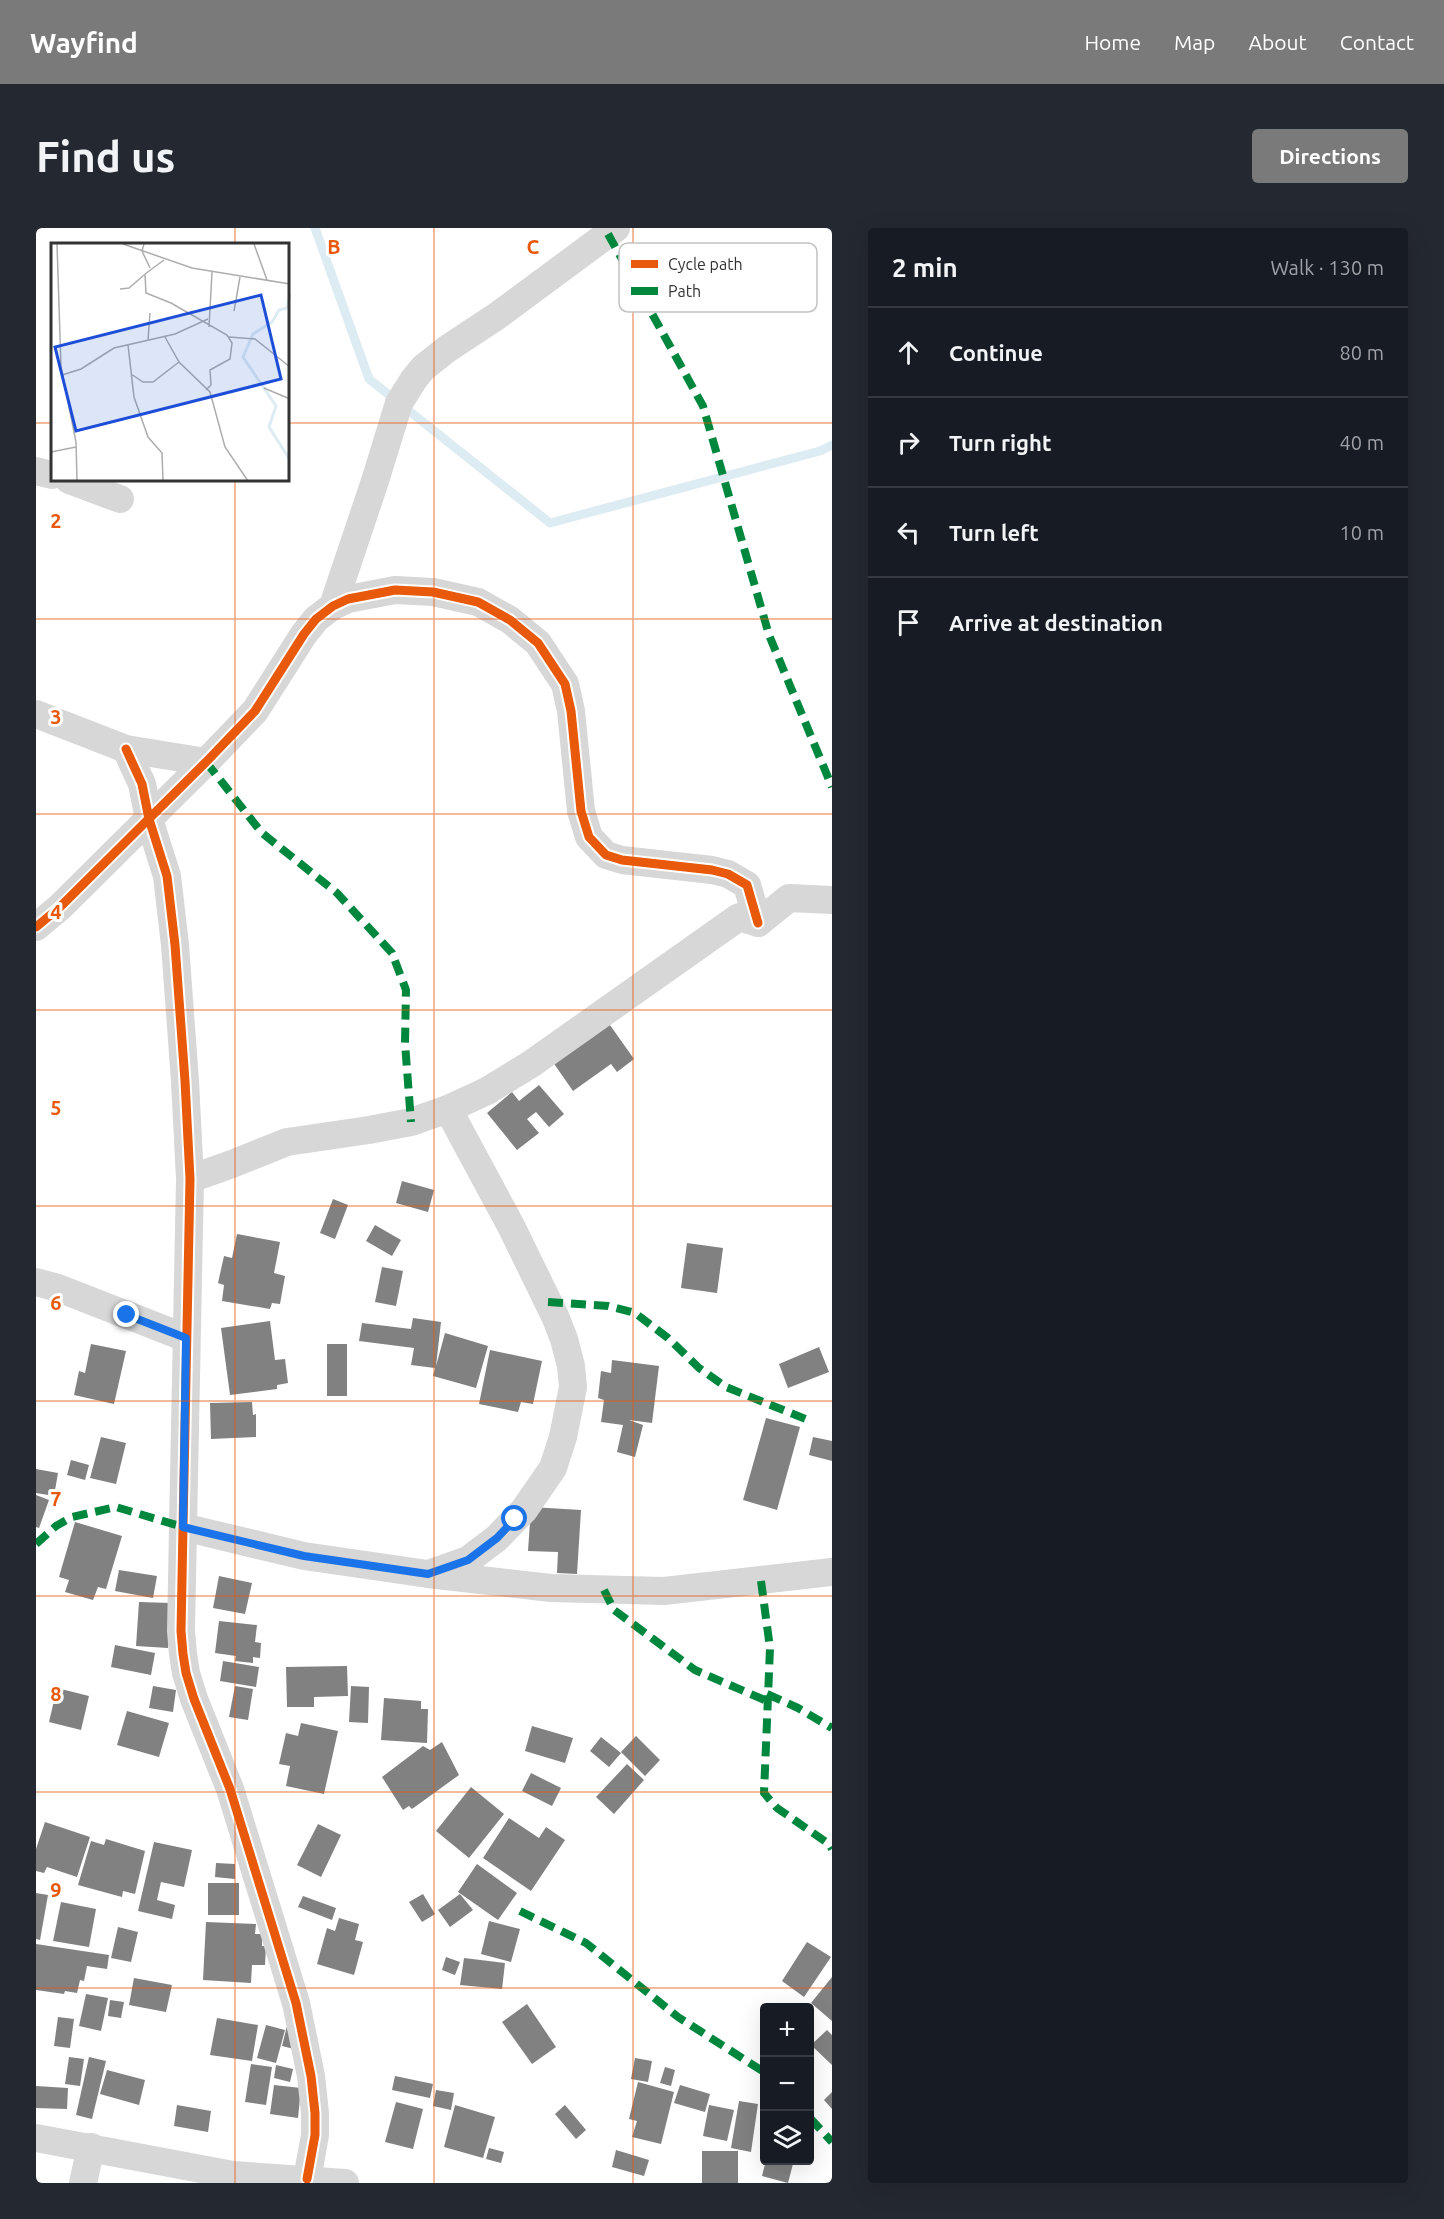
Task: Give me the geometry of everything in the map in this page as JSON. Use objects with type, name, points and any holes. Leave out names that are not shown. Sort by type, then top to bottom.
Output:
[{"type":"street","points":[[333,606],[399,403],[414,378],[447,349],[497,316],[616,228]]},
{"type":"street","points":[[36,471],[51,475]]},
{"type":"street","points":[[74,482],[120,499]]},
{"type":"street","points":[[36,927],[60,908],[255,711],[316,619],[333,606],[348,599],[395,590],[416,590],[478,602],[510,620],[538,643],[565,684],[571,711],[581,811],[593,843],[613,858],[728,874],[747,885],[758,923]]},
{"type":"street","points":[[36,714],[126,749],[206,762]]},
{"type":"street","points":[[126,749],[142,784],[149,819],[167,876],[175,945],[190,1179],[181,1630],[186,1673],[230,1789],[296,2003],[311,2076],[315,2135],[307,2179]]},
{"type":"street","points":[[758,923],[789,898],[832,900]]},
{"type":"street","points":[[190,1179],[287,1142],[411,1122],[448,1109],[487,1091],[531,1064],[739,917],[758,923]]},
{"type":"street","points":[[428,1574],[468,1560],[497,1538],[524,1510],[553,1468],[563,1437],[573,1387],[571,1366],[555,1316],[511,1226],[448,1109]]},
{"type":"street","points":[[36,1282],[186,1338]]},
{"type":"street","points":[[183,1527],[304,1556],[428,1574],[551,1588],[664,1591],[832,1572]]},
{"type":"street","points":[[36,2138],[91,2147],[236,2179],[307,2179],[345,2183]]},
{"type":"street","points":[[83,2183],[91,2147]]},
{"type":"building","points":[[605,1018],[634,1059],[617,1072],[611,1064],[573,1091],[550,1058]]},
{"type":"building","points":[[539,1085],[564,1114],[549,1127],[536,1112],[527,1119],[539,1133],[517,1150],[487,1113],[512,1092],[519,1101]]},
{"type":"building","points":[[402,1181],[434,1190],[428,1212],[396,1203]]},
{"type":"building","points":[[333,1199],[348,1205],[335,1239],[320,1233]]},
{"type":"building","points":[[375,1225],[401,1240],[392,1256],[366,1241]]},
{"type":"building","points":[[237,1234],[280,1242],[274,1273],[285,1276],[280,1304],[272,1303],[270,1309],[222,1301],[224,1285],[218,1283],[224,1256],[232,1258]]},
{"type":"building","points":[[687,1243],[723,1248],[717,1293],[681,1288]]},
{"type":"building","points":[[382,1267],[403,1271],[396,1306],[375,1302]]},
{"type":"building","points":[[413,1318],[441,1322],[436,1366],[445,1333],[488,1346],[476,1388],[433,1376],[435,1368],[411,1365],[414,1348],[359,1341],[362,1323],[411,1329]]},
{"type":"building","points":[[270,1321],[275,1360],[285,1359],[288,1383],[277,1385],[277,1389],[230,1395],[221,1328]]},
{"type":"building","points":[[91,1344],[126,1351],[114,1404],[74,1395],[79,1371],[85,1373]]},
{"type":"building","points":[[327,1344],[347,1344],[347,1396],[327,1396]]},
{"type":"building","points":[[819,1347],[829,1372],[788,1388],[779,1364]]},
{"type":"building","points":[[490,1350],[542,1361],[533,1404],[521,1402],[518,1412],[479,1404]]},
{"type":"building","points":[[612,1360],[659,1366],[652,1423],[629,1420],[643,1425],[635,1457],[617,1452],[623,1425],[601,1422],[604,1400],[598,1398],[601,1371],[611,1373]]},
{"type":"building","points":[[252,1402],[253,1415],[256,1414],[256,1437],[211,1439],[210,1403]]},
{"type":"building","points":[[766,1418],[800,1427],[777,1510],[743,1500]]},
{"type":"building","points":[[101,1437],[126,1443],[116,1484],[90,1478]]},
{"type":"building","points":[[813,1437],[832,1441],[832,1461],[809,1455]]},
{"type":"building","points":[[71,1460],[89,1465],[85,1480],[67,1475]]},
{"type":"building","points":[[36,1469],[58,1473],[54,1496],[36,1493]]},
{"type":"building","points":[[36,1495],[49,1500],[39,1528],[36,1527]]},
{"type":"building","points":[[531,1507],[581,1510],[577,1574],[557,1573],[558,1552],[528,1551]]},
{"type":"building","points":[[75,1522],[122,1536],[106,1589],[98,1587],[93,1600],[65,1592],[69,1580],[59,1577]]},
{"type":"building","points":[[119,1570],[157,1576],[153,1598],[115,1591]]},
{"type":"building","points":[[219,1576],[252,1583],[245,1614],[213,1608]]},
{"type":"building","points":[[139,1602],[171,1603],[168,1648],[136,1646]]},
{"type":"building","points":[[219,1621],[257,1625],[255,1642],[261,1643],[260,1658],[253,1657],[253,1663],[235,1661],[236,1656],[215,1653]]},
{"type":"building","points":[[115,1645],[155,1653],[151,1675],[111,1667]]},
{"type":"building","points":[[223,1661],[259,1667],[256,1687],[220,1681]]},
{"type":"building","points":[[347,1666],[348,1696],[314,1697],[314,1707],[287,1707],[286,1667]]},
{"type":"building","points":[[153,1686],[176,1690],[173,1712],[149,1708]]},
{"type":"building","points":[[235,1686],[253,1689],[248,1720],[229,1717]]},
{"type":"building","points":[[351,1686],[369,1687],[368,1723],[349,1722]]},
{"type":"building","points":[[57,1688],[89,1696],[81,1730],[49,1722]]},
{"type":"building","points":[[384,1698],[421,1701],[421,1709],[428,1709],[427,1743],[381,1740]]},
{"type":"building","points":[[127,1711],[169,1723],[159,1757],[117,1745]]},
{"type":"building","points":[[301,1723],[338,1731],[324,1794],[286,1786],[290,1766],[279,1764],[286,1733],[298,1736]]},
{"type":"building","points":[[532,1726],[573,1738],[565,1763],[525,1751]]},
{"type":"building","points":[[636,1736],[660,1760],[645,1776],[621,1752]]},
{"type":"building","points":[[601,1737],[621,1753],[609,1767],[590,1751]]},
{"type":"building","points":[[442,1742],[459,1775],[412,1809],[409,1806],[403,1810],[382,1777],[423,1746],[430,1750]]},
{"type":"building","points":[[627,1764],[644,1780],[614,1814],[596,1797]]},
{"type":"building","points":[[531,1773],[561,1788],[552,1806],[522,1791]]},
{"type":"building","points":[[471,1787],[504,1814],[469,1858],[436,1831]]},
{"type":"building","points":[[509,1818],[539,1838],[546,1827],[565,1840],[531,1891],[483,1858]]},
{"type":"building","points":[[45,1822],[90,1837],[77,1877],[47,1867],[44,1873],[36,1871],[36,1849]]},
{"type":"building","points":[[318,1824],[341,1835],[321,1877],[297,1865]]},
{"type":"building","points":[[106,1839],[145,1851],[135,1894],[123,1891],[122,1897],[78,1885],[91,1841],[104,1845]]},
{"type":"building","points":[[154,1842],[192,1850],[184,1887],[161,1882],[157,1900],[175,1905],[172,1919],[138,1911]]},
{"type":"building","points":[[216,1863],[235,1864],[235,1879],[215,1877]]},
{"type":"building","points":[[477,1864],[517,1893],[498,1920],[458,1892]]},
{"type":"building","points":[[208,1883],[239,1883],[239,1915],[208,1915]]},
{"type":"building","points":[[36,1893],[48,1895],[40,1940],[36,1939]]},
{"type":"building","points":[[423,1894],[435,1914],[422,1922],[409,1902]]},
{"type":"building","points":[[460,1894],[473,1910],[450,1927],[438,1910]]},
{"type":"building","points":[[303,1896],[336,1908],[332,1920],[298,1907]]},
{"type":"building","points":[[61,1902],[96,1909],[89,1947],[53,1941]]},
{"type":"building","points":[[339,1918],[359,1924],[355,1940],[363,1942],[354,1975],[317,1964],[327,1928],[335,1931]]},
{"type":"building","points":[[489,1921],[520,1929],[511,1962],[481,1954]]},
{"type":"building","points":[[206,1922],[256,1924],[255,1934],[262,1934],[262,1946],[266,1946],[265,1965],[252,1965],[251,1983],[203,1980]]},
{"type":"building","points":[[118,1927],[138,1932],[131,1962],[111,1958]]},
{"type":"building","points":[[807,1942],[831,1957],[804,1997],[782,1981]]},
{"type":"building","points":[[36,1944],[109,1955],[107,1969],[87,1966],[84,1981],[80,1980],[77,1993],[65,1991],[64,1994],[36,1990]]},
{"type":"building","points":[[446,1957],[460,1962],[455,1975],[442,1970]]},
{"type":"building","points":[[464,1958],[505,1963],[502,1989],[460,1985]]},
{"type":"building","points":[[832,1977],[832,2021],[814,2006],[814,2003],[811,2003]]},
{"type":"building","points":[[134,1978],[172,1985],[166,2012],[129,2005]]},
{"type":"building","points":[[86,1994],[108,1998],[101,2031],[79,2026]]},
{"type":"building","points":[[110,2000],[124,2002],[121,2018],[108,2016]]},
{"type":"building","points":[[527,2004],[556,2047],[532,2064],[502,2022]]},
{"type":"building","points":[[58,2017],[74,2019],[70,2048],[54,2046]]},
{"type":"building","points":[[217,2018],[258,2025],[252,2061],[210,2055]]},
{"type":"building","points":[[266,2025],[285,2030],[276,2063],[257,2058]]},
{"type":"building","points":[[287,2026],[294,2049],[282,2046]]},
{"type":"building","points":[[827,2030],[832,2035],[832,2065],[814,2048],[814,2042]]},
{"type":"building","points":[[69,2057],[84,2059],[80,2086],[65,2084]]},
{"type":"building","points":[[89,2057],[106,2061],[92,2119],[76,2115]]},
{"type":"building","points":[[635,2058],[652,2061],[648,2082],[631,2079]]},
{"type":"building","points":[[251,2064],[272,2067],[266,2105],[245,2102]]},
{"type":"building","points":[[276,2065],[293,2069],[290,2082],[274,2078]]},
{"type":"building","points":[[665,2067],[675,2070],[671,2086],[660,2083]]},
{"type":"building","points":[[107,2070],[145,2080],[139,2105],[100,2094]]},
{"type":"building","points":[[395,2076],[433,2084],[430,2098],[392,2090]]},
{"type":"building","points":[[638,2082],[674,2092],[661,2144],[632,2137],[637,2121],[629,2119]]},
{"type":"building","points":[[274,2085],[301,2088],[298,2118],[270,2114]]},
{"type":"building","points":[[680,2085],[710,2094],[705,2112],[674,2103]]},
{"type":"building","points":[[36,2086],[68,2088],[67,2109],[36,2108]]},
{"type":"building","points":[[436,2090],[454,2093],[451,2110],[433,2106]]},
{"type":"building","points":[[832,2092],[832,2109],[824,2100]]},
{"type":"building","points":[[739,2101],[758,2104],[751,2152],[731,2148]]},
{"type":"building","points":[[396,2102],[423,2109],[413,2149],[385,2142]]},
{"type":"building","points":[[177,2105],[211,2111],[208,2132],[174,2126]]},
{"type":"building","points":[[455,2105],[495,2117],[483,2158],[444,2147]]},
{"type":"building","points":[[565,2105],[586,2130],[576,2139],[555,2114]]},
{"type":"building","points":[[709,2105],[734,2110],[727,2141],[703,2136]]},
{"type":"building","points":[[489,2148],[504,2152],[501,2163],[486,2159]]},
{"type":"building","points":[[616,2150],[649,2160],[644,2176],[612,2167]]},
{"type":"building","points":[[702,2151],[738,2151],[738,2183],[702,2183]]},
{"type":"building","points":[[765,2165],[793,2165],[788,2183],[762,2176]]},
{"type":"waterway","points":[[315,228],[369,379],[550,523],[820,451],[832,445]]},
{"type":"marked path","points":[[608,234],[619,254]]},
{"type":"marked path","points":[[651,312],[703,406],[769,635],[832,787]]},
{"type":"marked path","points":[[206,762],[262,833],[337,893],[392,953],[406,990],[405,1043],[411,1122]]},
{"type":"marked path","points":[[548,1302],[608,1306],[635,1313],[668,1338],[699,1368],[726,1387],[808,1420]]},
{"type":"marked path","points":[[36,1544],[56,1526],[72,1517],[116,1507],[183,1527]]},
{"type":"marked path","points":[[761,1581],[770,1648],[764,1793],[777,1808],[829,1844],[832,1849]]},
{"type":"marked path","points":[[604,1590],[614,1610],[695,1670],[767,1701]]},
{"type":"marked path","points":[[767,1694],[798,1708],[832,1728]]},
{"type":"marked path","points":[[520,1911],[586,1943],[678,2017],[760,2069]]},
{"type":"marked path","points":[[814,2122],[832,2142]]},
{"type":"cycle path","points":[[36,927],[60,907],[255,711],[316,619],[333,606],[348,599],[395,590],[433,592],[478,602],[510,620],[538,643],[565,684],[571,711],[581,811],[589,837],[606,855],[622,860],[712,870],[728,874],[747,885],[758,923]]},
{"type":"cycle path","points":[[126,749],[142,784],[149,819],[167,876],[175,945],[185,1081],[190,1179],[181,1631],[183,1654],[194,1699],[230,1789],[296,2003],[311,2076],[315,2113],[315,2135],[307,2179]]},
{"type":"route","points":[[127,1315],[186,1338],[183,1527],[304,1556],[428,1574],[468,1560],[497,1538],[515,1519]]}]
